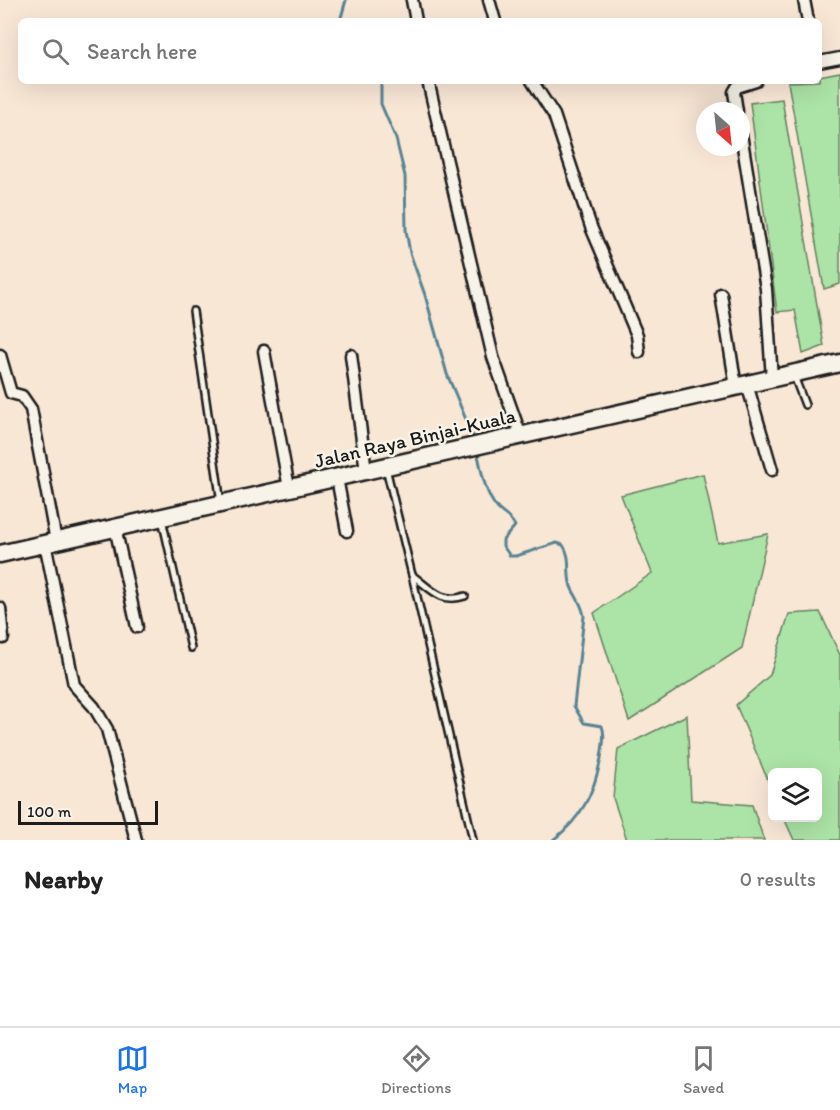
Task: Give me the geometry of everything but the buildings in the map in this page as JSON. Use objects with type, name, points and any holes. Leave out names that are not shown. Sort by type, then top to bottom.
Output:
[{"type":"main road","name":"Jalan Raya Binjai-Kuala","points":[[0,554],[840,363]]},
{"type":"street","points":[[412,0],[415,18]]},
{"type":"street","points":[[489,0],[494,18]]},
{"type":"street","points":[[804,0],[807,18]]},
{"type":"street","points":[[822,61],[840,58]]},
{"type":"street","points":[[430,84],[493,357],[521,436]]},
{"type":"street","points":[[534,84],[554,115],[591,227],[637,335],[639,352]]},
{"type":"street","points":[[736,102],[734,92],[737,87],[746,84]]},
{"type":"street","points":[[745,156],[766,289],[772,379]]},
{"type":"street","points":[[721,294],[742,386],[772,470]]},
{"type":"street","points":[[264,351],[289,488]]},
{"type":"street","points":[[0,355],[11,393],[22,396],[32,409],[74,685],[93,707],[107,729],[136,840]]},
{"type":"street","points":[[351,355],[366,471]]},
{"type":"street","points":[[337,477],[347,531]]},
{"type":"street","points":[[115,527],[137,627]]},
{"type":"street","points":[[0,608],[3,638]]},
{"type":"lane","points":[[193,311],[221,504]]},
{"type":"lane","points":[[793,374],[805,405]]},
{"type":"lane","points":[[386,466],[472,840]]},
{"type":"lane","points":[[162,517],[191,648]]},
{"type":"lane","points":[[412,575],[444,598],[452,600],[465,596]]},
{"type":"green space","points":[[840,72],[840,284],[824,289],[788,84],[822,84],[822,75]]},
{"type":"green space","points":[[782,99],[824,346],[803,354],[795,310],[777,312],[750,103]]},
{"type":"green space","points":[[703,474],[718,543],[768,534],[742,648],[629,721],[594,613],[652,573],[621,495]]},
{"type":"green space","points":[[820,612],[840,655],[840,840],[794,840],[786,822],[822,822],[822,768],[768,768],[768,781],[736,705],[770,675],[789,614]]},
{"type":"green space","points":[[687,715],[691,800],[752,805],[764,840],[627,840],[613,798],[618,749]]},
{"type":"waterway","points":[[341,18],[346,0]]},
{"type":"waterway","points":[[381,84],[381,104],[396,139],[405,176],[406,230],[410,253],[425,295],[447,374],[475,441]]},
{"type":"waterway","points":[[477,450],[490,497],[515,526],[503,540],[503,546],[510,556],[516,556],[557,543],[563,545],[568,556],[570,584],[584,616],[574,706],[584,723],[602,726],[604,734],[601,758],[595,782],[585,804],[572,823],[553,840]]}]
